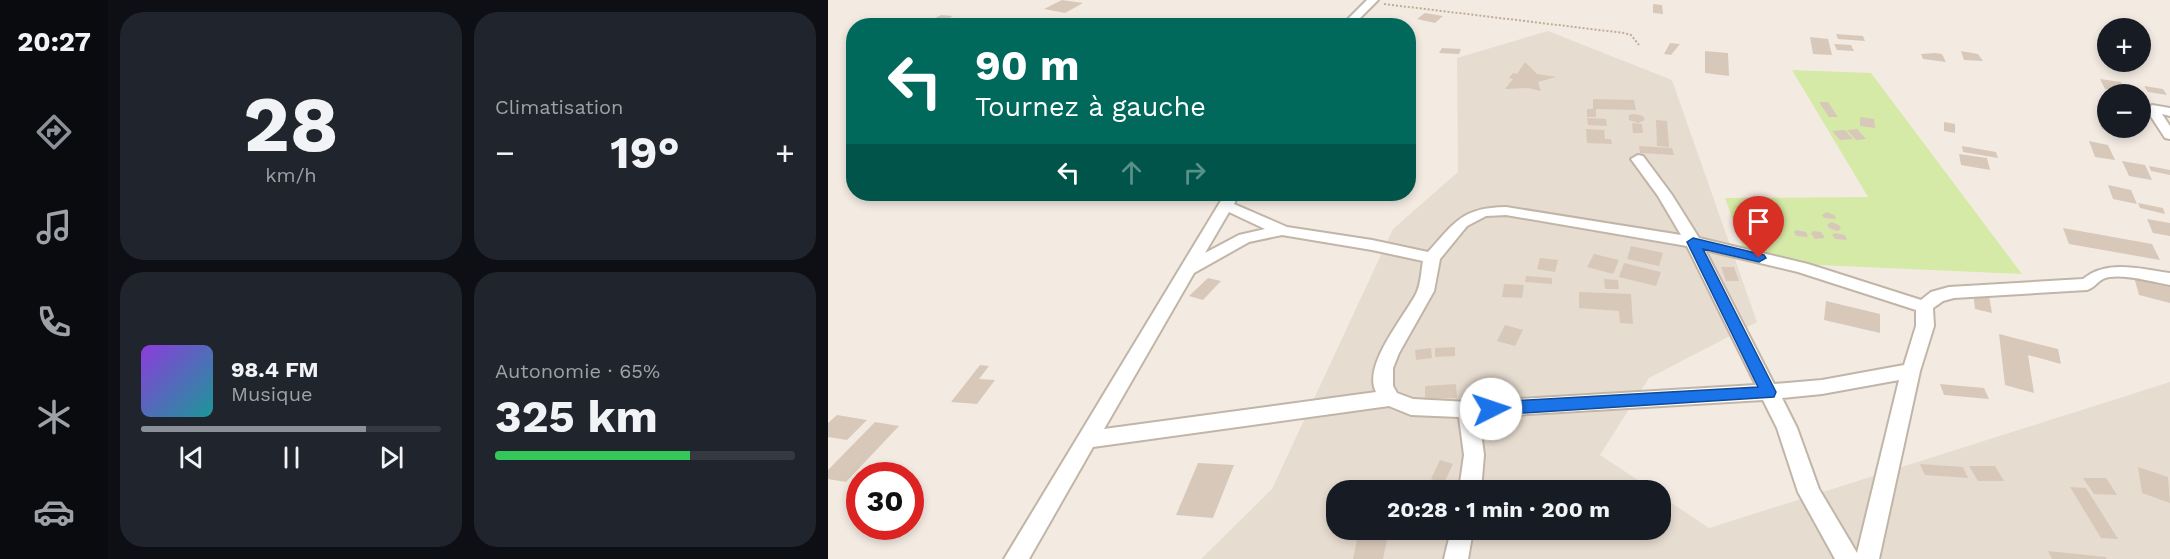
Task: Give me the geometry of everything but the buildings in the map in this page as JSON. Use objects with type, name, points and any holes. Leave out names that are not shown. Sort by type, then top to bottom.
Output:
[{"type":"street","points":[[1354,18],[1371,1]]},
{"type":"street","points":[[2170,112],[2152,109],[2170,135]]},
{"type":"street","points":[[1638,159],[1665,195],[1693,242],[1787,428],[1809,492],[1848,559]]},
{"type":"street","points":[[1016,559],[1227,201]]},
{"type":"street","points":[[1231,201],[1265,224],[1284,231],[1372,245],[1432,258]]},
{"type":"street","points":[[1390,398],[1383,387],[1384,368],[1390,353],[1426,291],[1432,258],[1462,223],[1483,212],[1495,211],[1693,242],[1802,268],[1924,307]]},
{"type":"street","points":[[1187,269],[1244,238],[1284,231]]},
{"type":"street","points":[[1867,559],[1911,371],[1925,326],[1924,307],[1930,300],[1940,294],[2087,284],[2099,274],[2123,272],[2170,279]]},
{"type":"street","points":[[1085,440],[1390,398],[1411,407],[1468,410],[1768,392],[1822,387],[1911,371]]},
{"type":"street","points":[[1468,410],[1474,455],[1471,480]]},
{"type":"street","points":[[1456,559],[1460,540]]},
{"type":"path","points":[[1371,1],[1437,14],[1472,15],[1624,33],[1631,35],[1639,45]]},
{"type":"shaded area","points":[[1548,31],[1672,80],[1757,322],[1649,378],[1600,455],[1638,480],[1326,480],[1326,540],[1671,540],[1671,503],[1709,528],[2170,382],[2170,559],[1201,559],[1272,489],[1393,229],[1458,172],[1457,58]]},
{"type":"green space","points":[[1792,70],[1871,73],[2022,274],[1748,262],[1725,198],[1868,197]]},
{"type":"route","points":[[1491,409],[1768,392],[1693,242],[1759,258]]}]
